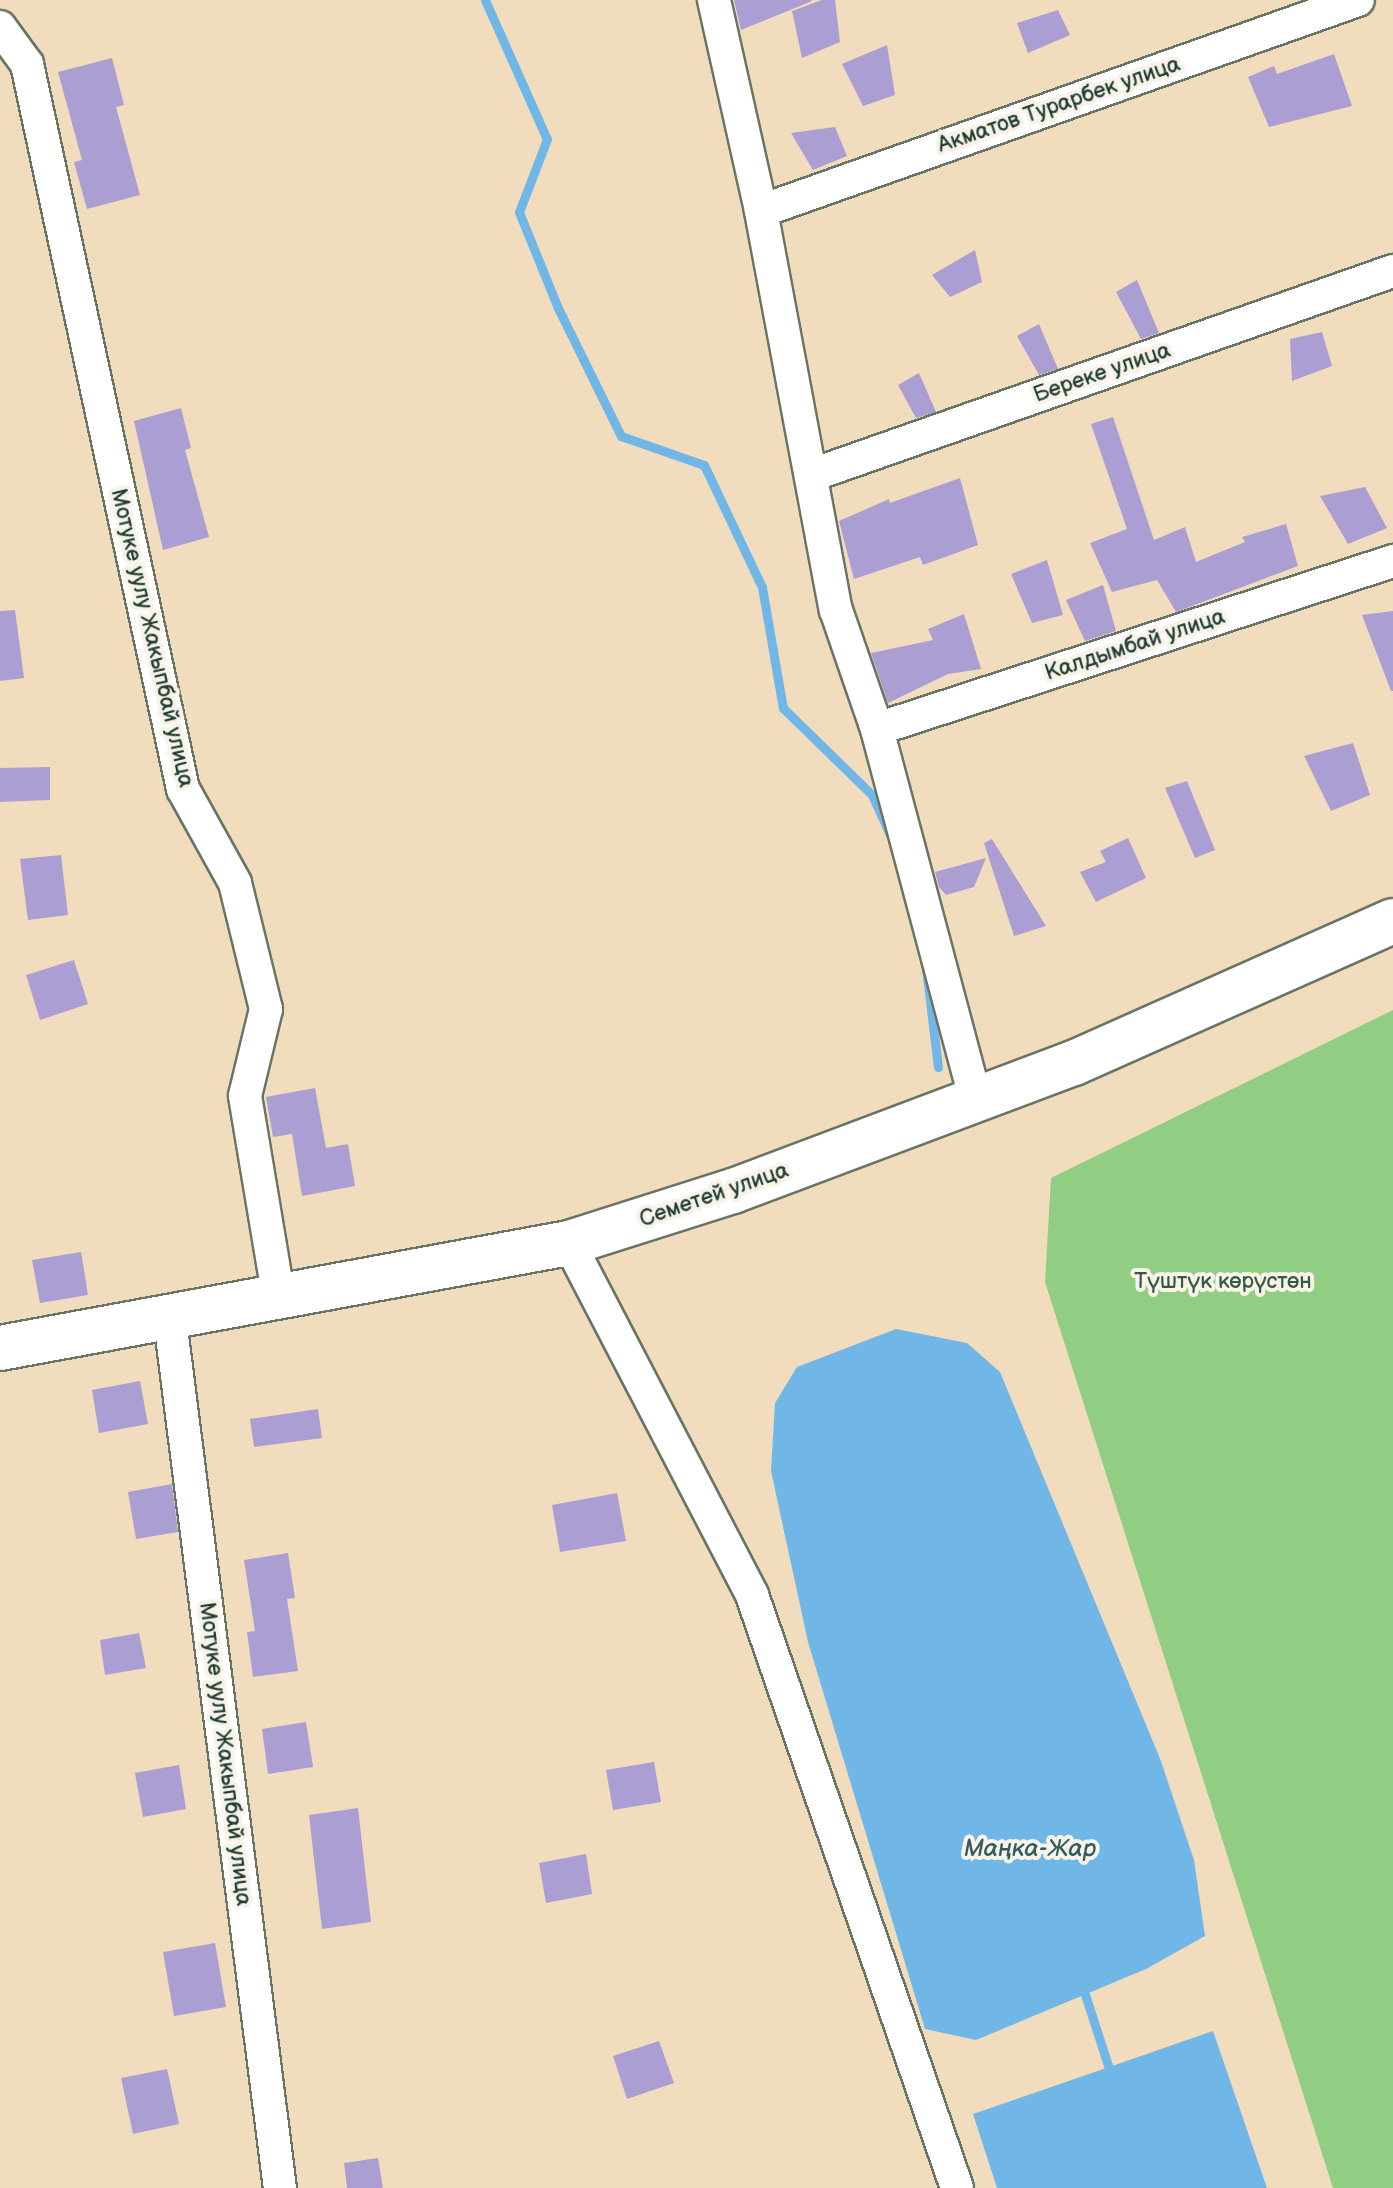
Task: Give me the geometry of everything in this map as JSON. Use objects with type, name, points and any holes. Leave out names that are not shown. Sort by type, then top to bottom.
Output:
[{"type":"street","points":[[714,0],[761,211],[836,610],[877,729],[976,1100]]},
{"type":"street","name":"Акматов Турарбек улица","points":[[761,211],[1358,0]]},
{"type":"street","name":"Мотуке уулу Жакыпбай улица","points":[[0,27],[27,64],[183,789],[235,883],[266,1009],[245,1096],[278,1294]]},
{"type":"street","name":"Береке улица","points":[[812,475],[1393,271]]},
{"type":"street","name":"Калдымбай улица","points":[[877,729],[1393,561]]},
{"type":"street","name":"Семетей улица","points":[[0,1348],[170,1320],[278,1294],[569,1243],[733,1191],[1074,1063],[1393,921]]},
{"type":"street","points":[[569,1243],[752,1595],[957,2188]]},
{"type":"street","name":"Мотуке уулу Жакыпбай улица","points":[[170,1320],[280,2188]]},
{"type":"green space","name":"Түштүк көрүстөн","points":[[1393,1010],[1393,2188],[1333,2188],[1045,1282],[1051,1178]]},
{"type":"water","name":"Маңка-Жар","points":[[896,1329],[967,1343],[1000,1372],[1161,1761],[1194,1860],[1205,1936],[1146,1969],[976,2040],[925,2029],[808,1642],[771,1471],[775,1403],[797,1367]]},
{"type":"water","points":[[1213,2031],[1267,2188],[997,2188],[973,2114]]},
{"type":"building","points":[[734,0],[811,0],[812,1],[741,30]]},
{"type":"building","points":[[822,0],[835,0],[840,42],[802,58],[792,11]]},
{"type":"building","points":[[1058,10],[1070,35],[1028,53],[1017,23]]},
{"type":"building","points":[[887,45],[895,95],[863,106],[842,64]]},
{"type":"building","points":[[1334,54],[1352,106],[1269,127],[1248,77],[1274,66],[1277,74]]},
{"type":"building","points":[[112,58],[124,105],[116,107],[140,195],[87,209],[74,162],[82,160],[58,72]]},
{"type":"building","points":[[835,127],[847,156],[813,170],[791,133]]},
{"type":"building","points":[[975,250],[982,282],[950,297],[932,275]]},
{"type":"building","points":[[1137,280],[1159,333],[1141,339],[1116,292]]},
{"type":"building","points":[[1039,324],[1058,369],[1039,375],[1017,336]]},
{"type":"building","points":[[1322,332],[1332,366],[1292,381],[1290,339]]},
{"type":"building","points":[[919,373],[936,412],[916,418],[898,385]]},
{"type":"building","points":[[181,408],[191,448],[185,450],[209,537],[163,550],[134,421]]},
{"type":"building","points":[[1113,417],[1154,540],[1185,527],[1196,562],[1245,542],[1242,537],[1286,524],[1298,566],[1176,612],[1157,580],[1112,592],[1090,543],[1127,529],[1091,424]]},
{"type":"building","points":[[960,478],[978,545],[923,565],[920,557],[854,579],[839,521],[889,499],[890,503]]},
{"type":"building","points":[[1365,487],[1387,528],[1348,544],[1320,496]]},
{"type":"building","points":[[1047,560],[1063,615],[1032,623],[1011,574]]},
{"type":"building","points":[[1103,585],[1116,631],[1085,641],[1066,600]]},
{"type":"building","points":[[15,610],[24,678],[0,681],[0,611]]},
{"type":"building","points":[[1393,611],[1393,691],[1391,691],[1362,615]]},
{"type":"building","points":[[964,614],[981,669],[948,674],[888,703],[871,653],[933,640],[928,629]]},
{"type":"building","points":[[1353,743],[1370,795],[1331,811],[1304,756]]},
{"type":"building","points":[[50,767],[50,800],[0,802],[0,768]]},
{"type":"building","points":[[1187,781],[1215,850],[1195,858],[1165,788]]},
{"type":"building","points":[[1128,838],[1146,878],[1096,902],[1080,872],[1106,862],[1100,851]]},
{"type":"building","points":[[992,839],[1046,926],[1014,936],[984,843]]},
{"type":"building","points":[[61,855],[68,915],[28,920],[20,859]]},
{"type":"building","points":[[986,858],[974,887],[946,895],[939,887],[935,872]]},
{"type":"building","points":[[74,960],[88,1004],[40,1020],[26,975]]},
{"type":"building","points":[[315,1088],[326,1148],[348,1144],[355,1186],[302,1196],[292,1134],[273,1137],[266,1097]]},
{"type":"building","points":[[81,1252],[88,1295],[40,1303],[32,1260]]},
{"type":"building","points":[[140,1381],[148,1424],[99,1433],[92,1390]]},
{"type":"building","points":[[318,1409],[322,1438],[254,1447],[250,1419]]},
{"type":"building","points":[[172,1484],[178,1532],[136,1539],[128,1492]]},
{"type":"building","points":[[617,1493],[626,1541],[560,1552],[552,1505]]},
{"type":"building","points":[[288,1553],[295,1598],[287,1599],[298,1671],[253,1677],[247,1632],[255,1631],[244,1560]]},
{"type":"building","points":[[139,1633],[146,1668],[105,1675],[100,1640]]},
{"type":"building","points":[[306,1722],[313,1767],[268,1774],[262,1729]]},
{"type":"building","points":[[654,1762],[661,1802],[613,1810],[606,1770]]},
{"type":"building","points":[[179,1765],[186,1809],[143,1817],[135,1773]]},
{"type":"building","points":[[358,1808],[371,1922],[322,1929],[309,1815]]},
{"type":"building","points":[[586,1854],[592,1894],[546,1903],[539,1863]]},
{"type":"building","points":[[215,1943],[226,2007],[174,2016],[163,1952]]},
{"type":"building","points":[[659,2041],[674,2083],[627,2099],[613,2056]]},
{"type":"building","points":[[167,2069],[179,2124],[133,2134],[121,2078]]},
{"type":"building","points":[[378,2158],[383,2188],[347,2188],[344,2163]]},
{"type":"waterway","points":[[485,0],[547,139],[519,212],[558,308],[621,436],[704,465],[762,587],[783,708],[872,795],[892,839]]},
{"type":"waterway","points":[[926,968],[938,1067]]},
{"type":"waterway","points":[[1082,1985],[1112,2078]]}]
